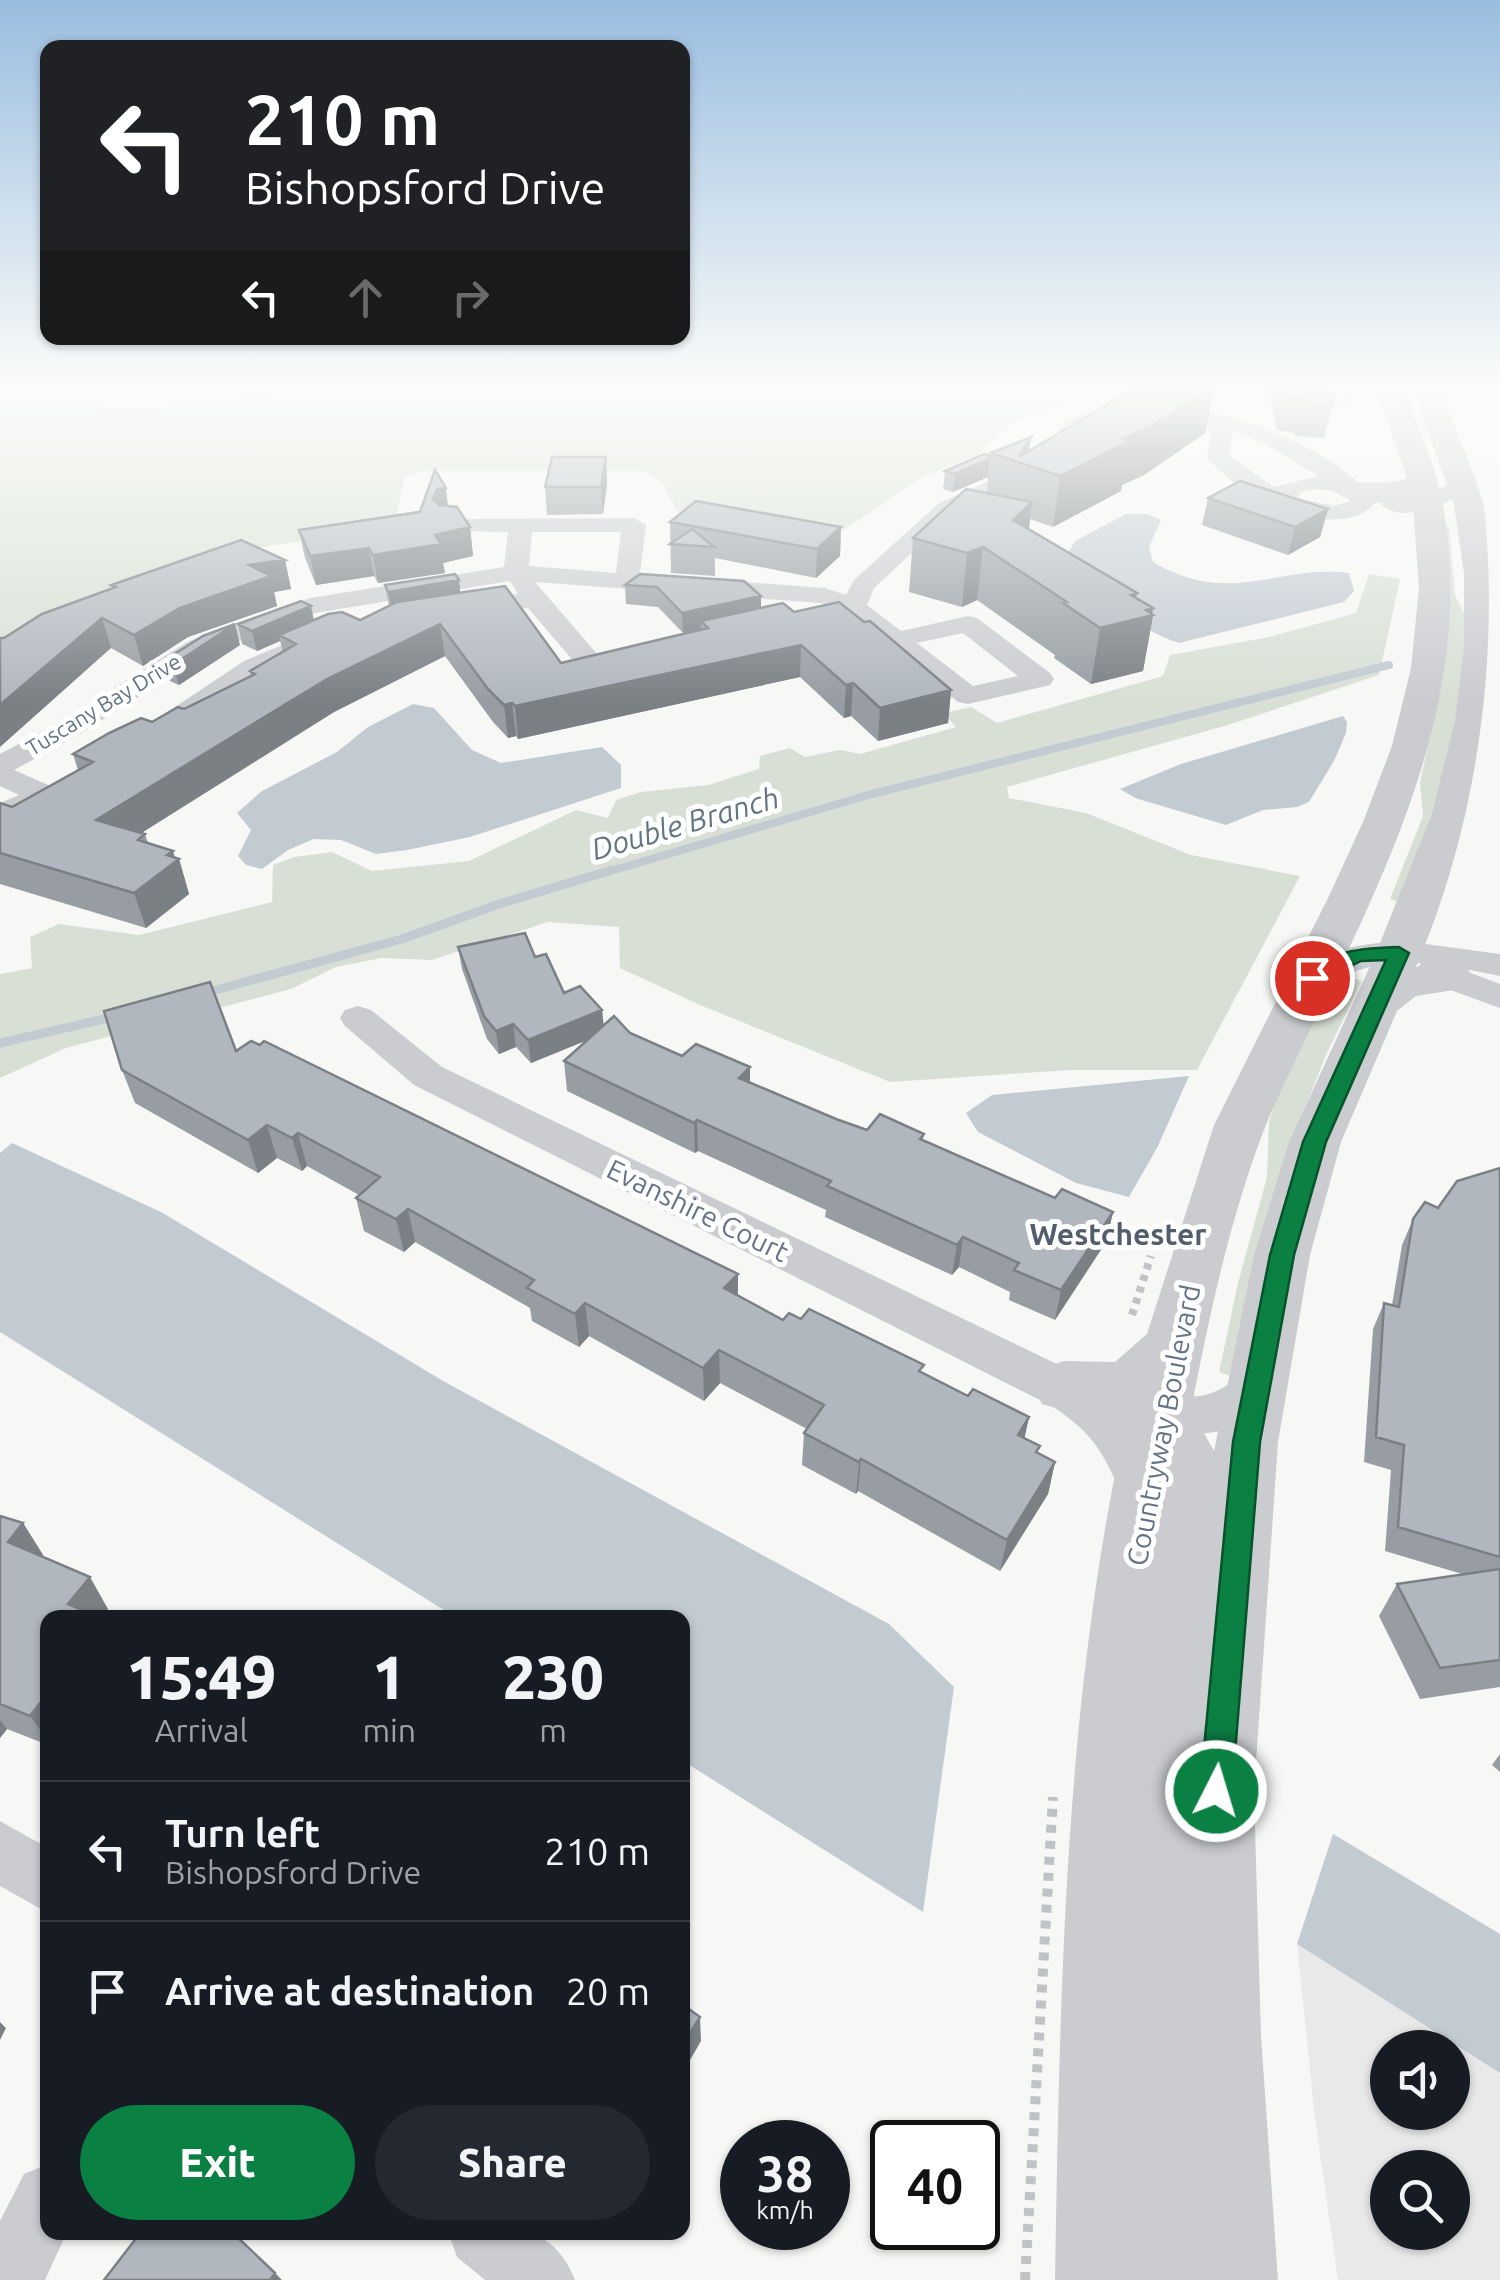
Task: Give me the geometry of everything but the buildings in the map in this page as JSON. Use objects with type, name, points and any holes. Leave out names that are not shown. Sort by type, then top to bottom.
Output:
[{"type":"street","points":[[797,620],[853,607],[863,585],[947,508],[989,489]]},
{"type":"street","points":[[1282,489],[1311,511],[1336,514],[1393,495]]},
{"type":"street","points":[[1377,489],[1393,495]]},
{"type":"street","points":[[1381,489],[1393,495]]},
{"type":"street","name":"Countryway Boulevard","points":[[1100,2280],[1101,2040],[1112,1768],[1122,1669],[1159,1415],[1154,1330],[1195,1265],[1242,1118],[1382,834],[1418,720],[1431,638],[1433,568],[1393,495],[1394,489]]},
{"type":"street","name":"Countryway Boulevard","points":[[1232,2280],[1220,2036],[1216,1791],[1246,1442],[1282,1255],[1315,1142],[1418,960],[1470,740],[1483,618],[1476,536],[1393,495]]},
{"type":"street","points":[[452,524],[634,525],[627,581]]},
{"type":"street","points":[[521,525],[516,573],[592,665],[666,649]]},
{"type":"street","name":"Tuscany Bay Drive","points":[[0,766],[70,728],[198,647],[271,617],[310,606],[516,573],[825,596],[853,607],[896,640]]},
{"type":"street","points":[[458,611],[534,599]]},
{"type":"street","name":"Tuscany Bay Drive","points":[[134,742],[254,667],[326,635],[344,632]]},
{"type":"street","points":[[1404,769],[1410,816],[1375,915],[1384,936],[1418,960],[1500,997]]},
{"type":"street","name":"Tuscany Bay Drive","points":[[0,775],[44,795]]},
{"type":"street","name":"Tuscany Bay Drive","points":[[0,815],[74,778]]},
{"type":"street","points":[[1312,978],[1358,955],[1500,964]]},
{"type":"street","name":"Evanshire Court","points":[[358,1018],[428,1076],[1058,1384],[1159,1415],[1202,1418],[1220,1414],[1256,1389]]},
{"type":"street","points":[[1058,1384],[1096,1390],[1134,1383],[1163,1360],[1154,1330]]},
{"type":"street","name":"Evanshire Court","points":[[1058,1384],[1114,1426],[1128,1444],[1146,1495]]},
{"type":"street","points":[[1159,1415],[1184,1452],[1198,1499],[1197,1566],[1185,1660],[1186,1729],[1217,1857]]},
{"type":"street","points":[[1122,1669],[1147,1880],[1152,2280]]},
{"type":"street","points":[[0,1852],[40,1878]]},
{"type":"street","points":[[8,2280],[40,2214]]},
{"type":"street","points":[[492,2240],[540,2280]]},
{"type":"path","points":[[1152,1253],[1154,1330]]},
{"type":"shaded area","points":[[0,489],[402,489],[396,523],[168,569],[64,606],[0,640]]},
{"type":"shaded area","points":[[665,489],[904,489],[842,531],[677,511]]},
{"type":"shaded area","points":[[1126,514],[1147,514],[1161,520],[1149,547],[1153,562],[1181,575],[1230,583],[1298,574],[1349,573],[1354,591],[1344,602],[1179,643],[1145,628],[1116,607],[1067,555],[1075,541]]},
{"type":"shaded area","points":[[1443,526],[1449,526],[1455,595],[1466,617],[1462,688],[1424,839],[1398,902],[1390,899],[1423,816],[1420,783],[1446,646]]},
{"type":"shaded area","points":[[1369,574],[1400,579],[1379,675],[1228,725],[1007,787],[1009,798],[1086,813],[1191,855],[1300,876],[1197,1070],[1070,1070],[890,1082],[620,968],[619,927],[548,922],[432,960],[381,958],[336,967],[291,989],[66,1048],[0,1078],[0,974],[32,968],[30,937],[59,924],[139,935],[272,902],[273,865],[294,857],[332,852],[372,871],[469,861],[576,810],[608,818],[616,800],[641,792],[708,785],[759,769],[760,756],[790,748],[805,757],[840,750],[860,754],[956,727],[944,713],[971,707],[997,723],[1163,676],[1170,655],[1269,637],[1356,613]]},
{"type":"shaded area","points":[[413,704],[434,708],[472,750],[501,763],[602,747],[621,765],[621,788],[470,837],[407,850],[376,854],[341,840],[314,839],[288,850],[262,869],[246,865],[238,856],[251,830],[237,813],[262,791],[337,752],[368,727]]},
{"type":"shaded area","points":[[1343,716],[1346,733],[1334,761],[1309,802],[1297,807],[1263,810],[1226,825],[1135,798],[1120,789],[1181,764]]},
{"type":"shaded area","points":[[1337,973],[1362,981],[1326,1055],[1283,1163],[1230,1376],[1219,1372],[1267,1177],[1269,1121],[1282,1082]]},
{"type":"shaded area","points":[[1189,1076],[1158,1146],[1129,1197],[1076,1183],[978,1132],[966,1113],[992,1095]]},
{"type":"shaded area","points":[[12,1143],[161,1212],[445,1382],[889,1624],[954,1687],[923,1912],[690,1765],[690,1610],[444,1610],[0,1332],[0,1153]]},
{"type":"shaded area","points":[[1333,1834],[1500,1934],[1500,2073],[1470,2054],[1470,2030],[1432,2030],[1297,1944]]},
{"type":"shaded area","points":[[1297,1944],[1432,2030],[1370,2030],[1370,2130],[1470,2130],[1470,2054],[1500,2073],[1500,2280],[1338,2280],[1315,2119]]},
{"type":"waterway","name":"Double Branch","points":[[604,873],[868,795],[1389,665]]},
{"type":"waterway","name":"Double Branch","points":[[201,994],[402,939],[612,870]]},
{"type":"waterway","name":"Double Branch","points":[[0,1043],[117,1016]]},
{"type":"district","name":"Westchester","points":[[1118,1234]]},
{"type":"route","points":[[1216,1791],[1246,1442],[1282,1255],[1315,1142],[1399,953],[1358,955],[1312,978]]}]
